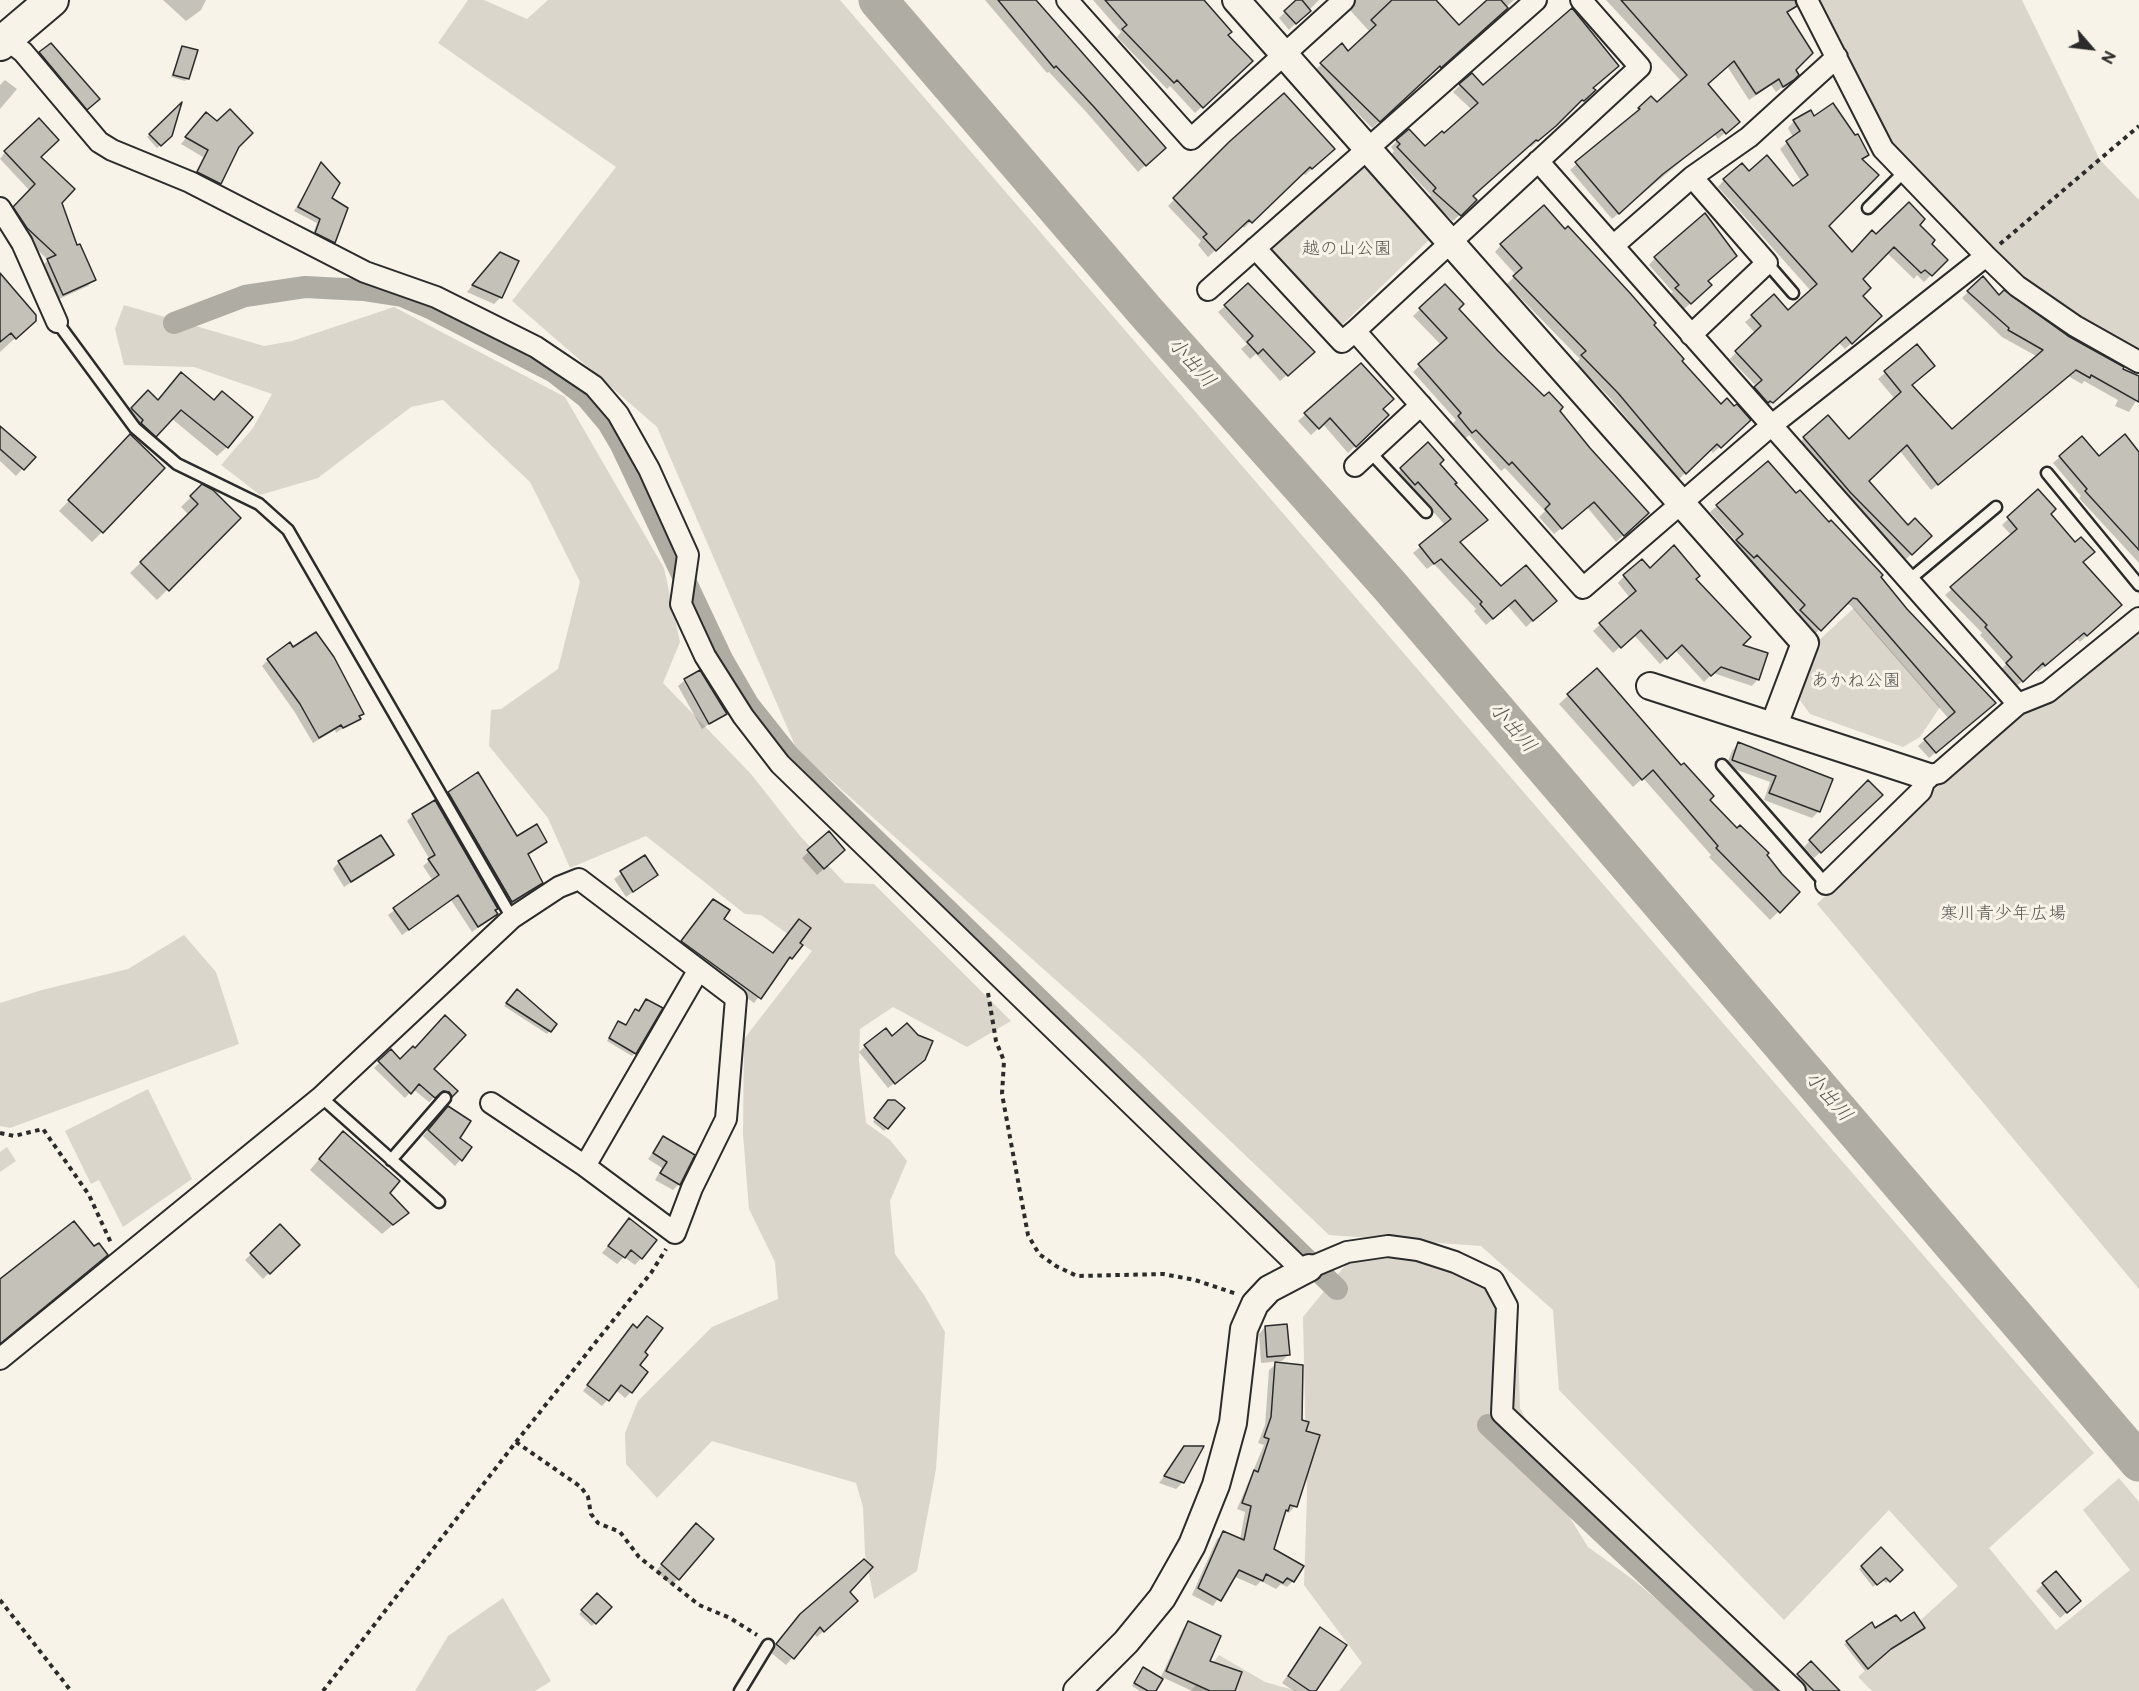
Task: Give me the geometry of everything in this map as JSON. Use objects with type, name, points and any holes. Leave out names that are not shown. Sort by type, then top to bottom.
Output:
[{"type":"main road","points":[[3,42],[52,0]]},
{"type":"street","points":[[1067,0],[1191,139],[1344,0]]},
{"type":"street","points":[[1236,0],[1805,643],[1774,725]]},
{"type":"street","points":[[1208,290],[1536,0]]},
{"type":"street","points":[[1256,248],[1342,342],[1640,67],[1581,0]]},
{"type":"street","points":[[1807,0],[1882,149],[2017,286],[2075,326],[2139,362]]},
{"type":"street","points":[[3,42],[23,52],[99,142],[112,150],[190,182],[365,272],[436,297],[568,365],[594,386],[618,414],[650,469],[688,555],[681,603],[705,656],[743,716],[780,764],[982,963],[1311,1267]]},
{"type":"street","points":[[1613,246],[1692,177],[1749,137],[1837,57]]},
{"type":"street","points":[[1538,161],[2018,704]]},
{"type":"street","points":[[1691,335],[1767,263],[1692,177]]},
{"type":"street","points":[[0,208],[22,243],[57,322]]},
{"type":"street","points":[[1355,331],[1583,588],[1682,505],[1772,425],[1986,256]]},
{"type":"street","points":[[1355,466],[1420,405]]},
{"type":"street","points":[[1650,686],[1926,776],[1939,773],[2018,704],[2048,692],[2139,618]]},
{"type":"street","points":[[1826,884],[1922,791],[1926,776]]},
{"type":"street","points":[[0,1359],[321,1097],[512,918],[559,887],[579,879],[736,998],[726,1119],[692,1188],[675,1233],[585,1166],[491,1103]]},
{"type":"street","points":[[585,1166],[698,971]]},
{"type":"street","points":[[1077,1691],[1126,1642],[1162,1598],[1192,1545],[1216,1485],[1233,1423],[1244,1329],[1255,1304],[1269,1289],[1311,1267],[1347,1252],[1389,1246],[1418,1250],[1455,1262],[1493,1280],[1507,1306],[1502,1413],[1795,1691]]},
{"type":"lane","points":[[1868,208],[1904,172]]},
{"type":"lane","points":[[1767,263],[1792,293]]},
{"type":"lane","points":[[57,322],[135,429],[177,464],[259,504],[288,530],[512,918]]},
{"type":"lane","points":[[1370,452],[1426,512]]},
{"type":"lane","points":[[2047,473],[2139,585]]},
{"type":"lane","points":[[1909,580],[1996,507]]},
{"type":"lane","points":[[1722,765],[1826,884]]},
{"type":"lane","points":[[321,1097],[439,1202]]},
{"type":"lane","points":[[391,1160],[445,1098]]},
{"type":"lane","points":[[740,1691],[768,1646]]},
{"type":"path","points":[[1986,256],[2139,126]]},
{"type":"path","points":[[982,963],[996,1041],[1005,1061],[1002,1094],[1028,1235],[1039,1254],[1077,1276],[1163,1274],[1230,1291],[1255,1304]]},
{"type":"path","points":[[0,1132],[14,1136],[43,1129],[89,1195],[120,1262]]},
{"type":"path","points":[[323,1691],[516,1442],[651,1274],[675,1233]]},
{"type":"path","points":[[516,1442],[581,1487],[588,1497],[591,1514],[598,1523],[620,1532],[639,1557],[699,1605],[748,1627],[768,1646]]},
{"type":"path","points":[[0,1600],[71,1691]]},
{"type":"green space","points":[[468,0],[484,0],[527,19],[548,0],[840,0],[2094,1453],[1989,1548],[2056,1630],[2130,1570],[2083,1510],[2119,1478],[2139,1502],[2139,1691],[1872,1691],[1858,1677],[1958,1586],[1889,1510],[1784,1620],[1559,1390],[1553,1310],[1481,1246],[1329,1235],[1139,1054],[797,750],[657,427],[512,301],[616,167],[438,43]]},
{"type":"green space","points":[[1815,0],[2022,0],[2100,160],[2139,200],[2139,354],[2077,317],[2021,279],[1890,143]]},
{"type":"green space","name":"越の山公園","points":[[1365,162],[1430,239],[1340,327],[1270,250]]},
{"type":"green space","points":[[124,305],[264,346],[292,341],[394,307],[565,397],[664,568],[680,642],[663,683],[751,774],[800,836],[845,883],[874,884],[1011,1021],[967,1047],[893,1007],[860,1029],[859,1061],[866,1123],[890,1140],[907,1161],[890,1201],[895,1254],[924,1295],[945,1332],[936,1469],[917,1571],[874,1599],[865,1554],[863,1507],[856,1483],[712,1441],[657,1498],[626,1464],[625,1433],[638,1401],[712,1327],[778,1299],[775,1262],[749,1209],[743,1134],[744,1039],[812,951],[761,915],[745,914],[646,836],[570,868],[548,818],[489,746],[491,710],[501,709],[558,669],[580,582],[530,482],[443,400],[411,407],[318,478],[260,495],[221,465],[253,428],[272,394],[194,367],[124,365],[115,329]]},
{"type":"green space","name":"あかね公園","points":[[1854,608],[1940,707],[1920,737],[1903,747],[1810,714],[1797,696],[1815,657],[1817,642]]},
{"type":"green space","name":"寒川青少年広場","points":[[2139,630],[2139,1289],[1817,904],[1939,785],[2023,713],[2052,701]]},
{"type":"green space","points":[[184,935],[216,972],[239,1044],[10,1128],[0,1126],[0,1003],[128,969]]},
{"type":"green space","points":[[148,1089],[192,1179],[123,1227],[99,1180],[91,1184],[65,1131]]},
{"type":"green space","points":[[7,1147],[16,1161],[0,1172],[0,1152]]},
{"type":"green space","points":[[1352,1257],[1411,1259],[1481,1283],[1517,1313],[1520,1408],[1559,1484],[1567,1513],[1588,1547],[1635,1581],[1755,1684],[1755,1691],[1339,1691],[1362,1663],[1304,1585],[1307,1496],[1303,1317]]},
{"type":"green space","points":[[503,1598],[551,1681],[535,1691],[415,1691],[448,1636]]},
{"type":"green space","points":[[1219,1655],[1265,1682],[1297,1691],[1191,1691]]},
{"type":"building","points":[[998,0],[1036,0],[1166,148],[1146,166],[1056,66],[1054,68]]},
{"type":"building","points":[[1105,0],[1204,0],[1232,32],[1228,35],[1253,61],[1203,108],[1177,80],[1174,83],[1122,29],[1127,25]]},
{"type":"building","points":[[1296,0],[1302,0],[1311,11],[1296,24],[1284,11]]},
{"type":"building","points":[[1392,0],[1436,0],[1459,25],[1487,0],[1501,0],[1508,8],[1441,68],[1440,66],[1380,122],[1320,63],[1342,43],[1348,51],[1376,25],[1371,20]]},
{"type":"building","points":[[1621,0],[1795,0],[1797,6],[1787,12],[1813,53],[1796,70],[1799,75],[1794,80],[1783,87],[1779,79],[1756,94],[1734,61],[1708,84],[1740,122],[1726,134],[1722,129],[1663,174],[1619,214],[1575,162],[1640,109],[1638,108],[1651,96],[1657,102],[1687,75]]},
{"type":"building","points":[[1572,8],[1619,66],[1593,88],[1596,90],[1584,101],[1582,100],[1556,126],[1538,141],[1536,140],[1473,196],[1477,200],[1461,216],[1433,191],[1436,188],[1397,147],[1400,144],[1396,140],[1409,129],[1425,146],[1442,131],[1444,133],[1478,103],[1459,84],[1472,73],[1483,85]]},
{"type":"building","points":[[51,43],[100,99],[87,110],[39,52]]},
{"type":"building","points":[[182,46],[198,50],[189,79],[173,75]]},
{"type":"building","points":[[1284,93],[1335,149],[1312,169],[1310,167],[1252,223],[1249,220],[1216,251],[1203,237],[1207,234],[1173,198],[1229,142]]},
{"type":"building","points":[[182,102],[172,136],[161,146],[149,134]]},
{"type":"building","points":[[1833,103],[1855,135],[1858,134],[1869,155],[1862,159],[1879,175],[1829,226],[1852,252],[1872,230],[1876,234],[1909,202],[1925,219],[1920,225],[1935,240],[1932,244],[1948,260],[1932,276],[1925,270],[1921,273],[1894,247],[1863,279],[1871,288],[1863,296],[1882,316],[1852,344],[1846,337],[1773,403],[1770,401],[1768,403],[1754,387],[1762,380],[1735,351],[1761,326],[1751,315],[1774,294],[1788,310],[1817,284],[1723,179],[1742,163],[1749,171],[1767,155],[1793,186],[1808,175],[1786,141],[1800,131],[1793,120],[1811,110],[1814,116]]},
{"type":"building","points":[[230,109],[253,133],[239,147],[221,184],[197,172],[208,150],[185,137],[206,112],[217,121]]},
{"type":"building","points":[[39,118],[59,140],[41,157],[75,189],[62,203],[77,245],[80,244],[96,280],[63,295],[47,259],[56,255],[27,228],[13,207],[35,184],[4,151]]},
{"type":"building","points":[[321,162],[340,183],[332,198],[348,208],[335,243],[315,233],[320,219],[298,207]]},
{"type":"building","points":[[1544,205],[1565,229],[1568,226],[1630,293],[1684,359],[1682,361],[1721,404],[1727,398],[1734,406],[1737,404],[1751,420],[1721,448],[1717,444],[1686,474],[1618,393],[1581,355],[1586,351],[1513,276],[1522,268],[1500,244]]},
{"type":"building","points":[[1705,213],[1737,256],[1708,281],[1712,285],[1691,304],[1675,288],[1679,285],[1654,257]]},
{"type":"building","points":[[500,252],[519,261],[502,298],[472,285]]},
{"type":"building","points":[[0,273],[36,315],[36,321],[16,339],[11,333],[0,342]]},
{"type":"building","points":[[1983,276],[1999,295],[2004,290],[2068,336],[2139,376],[2139,402],[2091,375],[2090,378],[2076,370],[1938,485],[1907,445],[1869,481],[1908,525],[1915,518],[1932,536],[1912,555],[1850,492],[1803,437],[1828,415],[1849,439],[1901,392],[1884,371],[1917,344],[1935,366],[1912,385],[1952,429],[2043,350],[2008,330],[2009,328],[1967,291]]},
{"type":"building","points":[[1248,283],[1315,352],[1288,376],[1263,349],[1258,354],[1247,342],[1253,336],[1224,305]]},
{"type":"building","points":[[1445,284],[1464,304],[1459,309],[1498,351],[1544,396],[1549,392],[1563,407],[1560,411],[1590,448],[1649,513],[1624,536],[1594,502],[1562,529],[1545,509],[1550,504],[1512,462],[1509,465],[1476,430],[1472,433],[1458,416],[1461,413],[1418,364],[1447,338],[1419,308]]},
{"type":"building","points":[[1361,363],[1394,399],[1383,409],[1389,415],[1356,447],[1330,418],[1319,429],[1304,413]]},
{"type":"building","points":[[181,372],[214,400],[222,391],[253,417],[228,448],[181,410],[156,437],[141,423],[143,420],[131,408],[148,390],[158,400]]},
{"type":"building","points":[[0,426],[36,457],[24,470],[0,449]]},
{"type":"building","points":[[130,434],[165,468],[103,533],[68,500]]},
{"type":"building","points":[[2125,434],[2139,452],[2139,550],[2085,491],[2087,489],[2059,456],[2082,436],[2099,456]]},
{"type":"building","points":[[1428,442],[1444,460],[1440,464],[1457,483],[1455,484],[1488,520],[1460,542],[1501,586],[1526,565],[1557,601],[1533,621],[1515,600],[1493,619],[1480,604],[1482,602],[1441,559],[1434,564],[1419,545],[1451,519],[1418,482],[1415,485],[1400,468]]},
{"type":"building","points":[[1768,461],[1796,493],[1800,490],[1883,575],[1881,577],[1907,609],[1996,703],[1936,753],[1924,739],[1955,712],[1857,599],[1853,598],[1821,631],[1800,610],[1805,605],[1757,555],[1754,558],[1736,540],[1743,534],[1716,505]]},
{"type":"building","points":[[202,484],[213,490],[241,518],[169,591],[140,562],[198,504],[190,496]]},
{"type":"building","points":[[2038,489],[2056,509],[2051,514],[2075,542],[2081,537],[2095,552],[2083,562],[2122,605],[2087,636],[2084,633],[2045,666],[2043,663],[2023,682],[2006,663],[2012,657],[1985,627],[1987,625],[1950,587],[2017,529],[2007,517]]},
{"type":"building","points":[[1674,545],[1700,576],[1696,579],[1751,637],[1743,645],[1768,653],[1759,680],[1721,667],[1711,676],[1682,645],[1667,659],[1641,630],[1621,648],[1599,623],[1636,591],[1623,575],[1642,559],[1650,568]]},
{"type":"building","points":[[316,632],[334,657],[364,714],[359,716],[361,719],[343,728],[341,725],[319,738],[300,704],[267,659],[290,642],[293,647]]},
{"type":"building","points":[[1597,668],[1681,765],[1684,763],[1714,796],[1710,800],[1737,828],[1740,825],[1769,853],[1767,855],[1782,874],[1800,892],[1780,913],[1716,848],[1718,846],[1653,770],[1642,780],[1567,694]]},
{"type":"building","points":[[700,670],[727,714],[709,724],[684,679]]},
{"type":"building","points":[[1738,742],[1833,779],[1820,812],[1769,793],[1776,776],[1732,760]]},
{"type":"building","points":[[478,772],[517,836],[537,824],[547,842],[528,854],[543,883],[512,902],[448,792]]},
{"type":"building","points":[[1868,780],[1883,795],[1821,853],[1809,840]]},
{"type":"building","points":[[435,800],[498,909],[495,910],[498,914],[478,927],[458,895],[409,930],[393,908],[439,875],[428,859],[435,855],[412,814]]},
{"type":"building","points":[[829,831],[845,850],[824,869],[807,850]]},
{"type":"building","points":[[381,835],[394,855],[351,882],[338,861]]},
{"type":"building","points":[[645,855],[658,875],[633,892],[620,871]]},
{"type":"building","points":[[713,899],[730,910],[724,919],[773,953],[799,919],[811,928],[800,943],[803,945],[792,959],[790,957],[761,999],[681,941]]},
{"type":"building","points":[[517,989],[557,1024],[551,1032],[506,1003]]},
{"type":"building","points":[[646,999],[663,1008],[636,1054],[609,1038],[618,1021],[626,1025],[635,1009],[639,1011]]},
{"type":"building","points":[[445,1015],[466,1035],[434,1069],[458,1091],[452,1097],[449,1092],[443,1091],[435,1098],[419,1084],[411,1094],[378,1061],[391,1049],[400,1059],[413,1046],[415,1048]]},
{"type":"building","points":[[907,1023],[918,1035],[933,1041],[925,1060],[895,1084],[864,1045],[886,1028],[892,1036]]},
{"type":"building","points":[[888,1100],[895,1100],[905,1108],[888,1129],[874,1118]]},
{"type":"building","points":[[448,1106],[471,1121],[460,1138],[472,1147],[462,1161],[428,1130]]},
{"type":"building","points":[[343,1131],[400,1181],[390,1193],[409,1213],[393,1225],[319,1159]]},
{"type":"building","points":[[663,1136],[695,1155],[680,1185],[660,1173],[667,1162],[653,1153]]},
{"type":"building","points":[[629,1218],[657,1240],[642,1259],[631,1250],[625,1258],[608,1246]]},
{"type":"building","points":[[74,1221],[94,1246],[99,1243],[108,1255],[0,1344],[0,1279]]},
{"type":"building","points":[[280,1224],[300,1245],[270,1274],[250,1253]]},
{"type":"building","points":[[647,1316],[663,1328],[645,1352],[648,1355],[640,1365],[648,1372],[632,1393],[621,1385],[609,1401],[587,1385],[633,1324],[637,1328]]},
{"type":"building","points":[[1287,1324],[1290,1355],[1267,1357],[1265,1326]]},
{"type":"building","points":[[1275,1362],[1303,1365],[1302,1420],[1309,1422],[1306,1431],[1320,1435],[1297,1507],[1290,1505],[1288,1511],[1286,1510],[1274,1549],[1304,1566],[1294,1582],[1287,1578],[1283,1583],[1266,1574],[1263,1581],[1239,1570],[1221,1601],[1198,1588],[1223,1531],[1244,1540],[1251,1506],[1242,1503],[1254,1470],[1258,1472],[1269,1439],[1264,1437],[1271,1417]]},
{"type":"building","points":[[1184,1446],[1204,1446],[1184,1483],[1164,1476]]},
{"type":"building","points":[[696,1523],[714,1539],[679,1580],[661,1564]]},
{"type":"building","points":[[1881,1547],[1903,1570],[1890,1582],[1886,1578],[1877,1585],[1861,1566]]},
{"type":"building","points":[[864,1559],[873,1567],[850,1592],[858,1601],[824,1632],[820,1627],[794,1659],[776,1644],[800,1614]]},
{"type":"building","points":[[2056,1571],[2081,1601],[2067,1613],[2042,1583]]},
{"type":"building","points":[[597,1593],[612,1607],[596,1624],[581,1610]]},
{"type":"building","points":[[1914,1612],[1925,1628],[1891,1649],[1868,1669],[1846,1641],[1872,1622],[1875,1628],[1896,1615],[1901,1621]]},
{"type":"building","points":[[1188,1621],[1221,1636],[1210,1661],[1242,1672],[1235,1691],[1210,1691],[1166,1671]]},
{"type":"building","points":[[1320,1627],[1347,1645],[1316,1691],[1310,1691],[1288,1676]]},
{"type":"building","points":[[1811,1661],[1840,1691],[1814,1691],[1797,1674]]},
{"type":"building","points":[[1143,1667],[1163,1679],[1156,1691],[1148,1691],[1134,1683]]},
{"type":"waterway","name":"小出川","points":[[878,0],[1146,312],[1389,585],[2139,1462]]},
{"type":"waterway","points":[[174,323],[245,296],[305,287],[363,290],[402,296],[554,372],[586,397],[608,423],[621,445],[722,659],[748,704],[790,757],[1337,1289]]},
{"type":"waterway","points":[[1488,1425],[1770,1691]]}]
